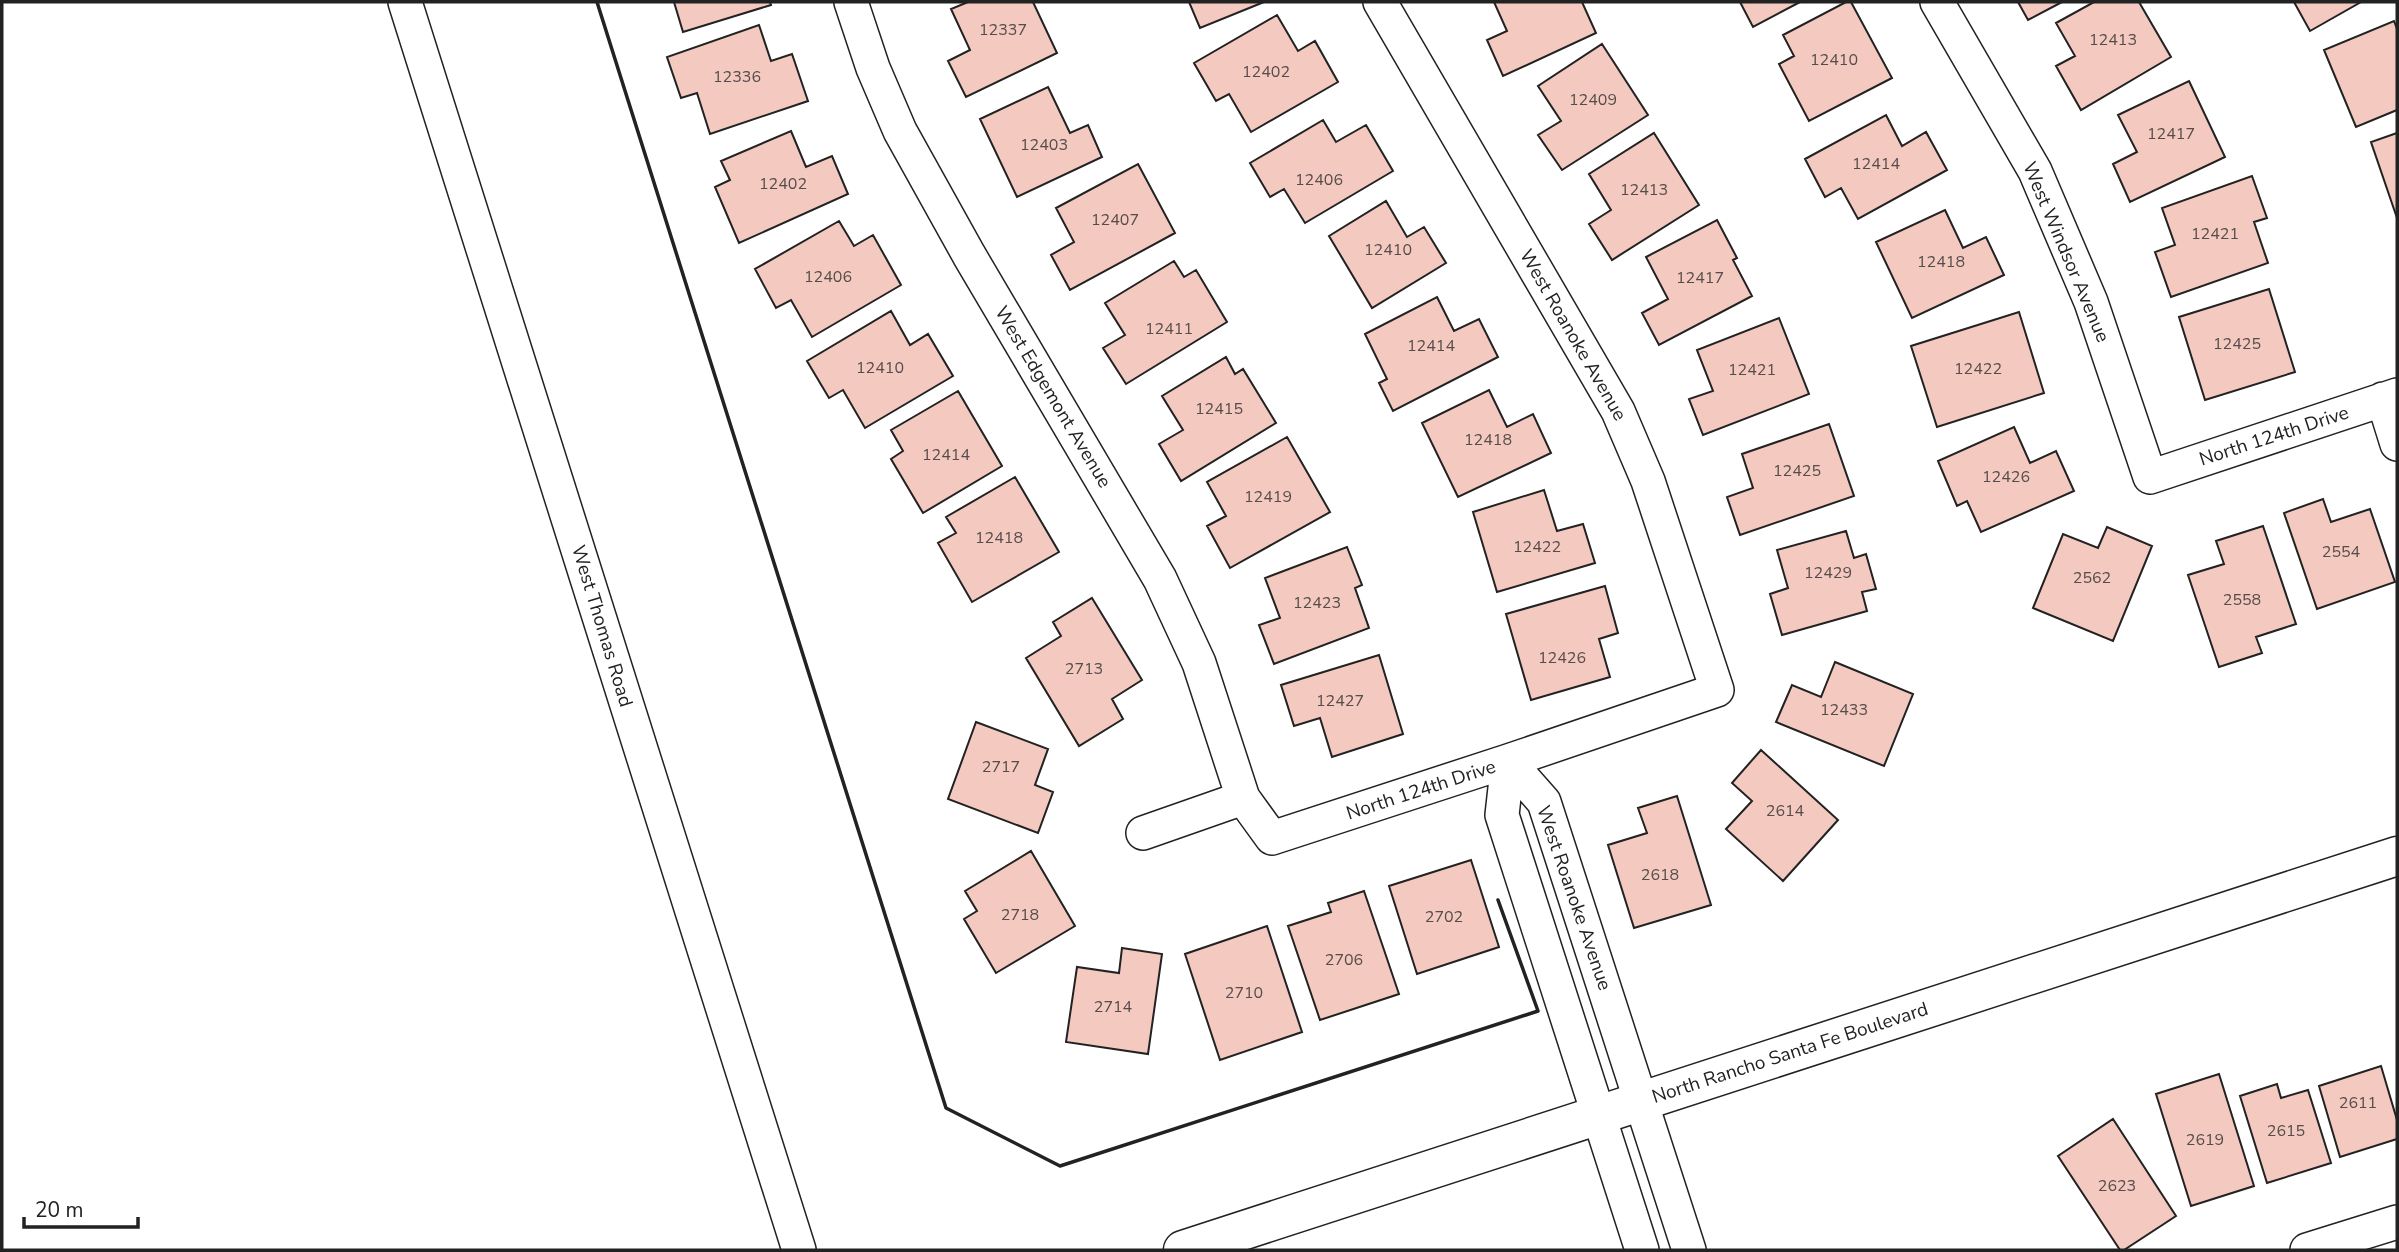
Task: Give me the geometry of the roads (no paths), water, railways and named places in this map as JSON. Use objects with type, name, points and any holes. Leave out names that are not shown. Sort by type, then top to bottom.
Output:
[{"type":"street","name":"West Thomas Road","points":[[405,2],[799,1250]]},
{"type":"street","name":"West Edgemont Avenue","points":[[851,2],[873,68],[900,131],[969,255],[1160,579],[1183,625],[1199,663],[1243,798]]},
{"type":"street","name":"West Roanoke Avenue","points":[[1380,2],[1618,411],[1648,481],[1717,690]]},
{"type":"street","name":"West Windsor Avenue","points":[[1937,2],[2035,171],[2091,302],[2150,477]]},
{"type":"street","name":"North 124th Drive","points":[[2150,477],[2390,397]]},
{"type":"street","points":[[2390,397],[2397,444]]},
{"type":"street","name":"North 124th Drive","points":[[1243,798],[1272,838],[1717,690]]},
{"type":"street","points":[[1508,761],[1502,815],[1642,1250]]},
{"type":"street","name":"West Roanoke Avenue","points":[[1508,761],[1544,802],[1689,1250]]},
{"type":"street","points":[[1143,833],[1243,798]]},
{"type":"street","name":"North Rancho Santa Fe Boulevard","points":[[1183,1250],[2397,856]]},
{"type":"street","points":[[2306,1250],[2397,1223]]}]
